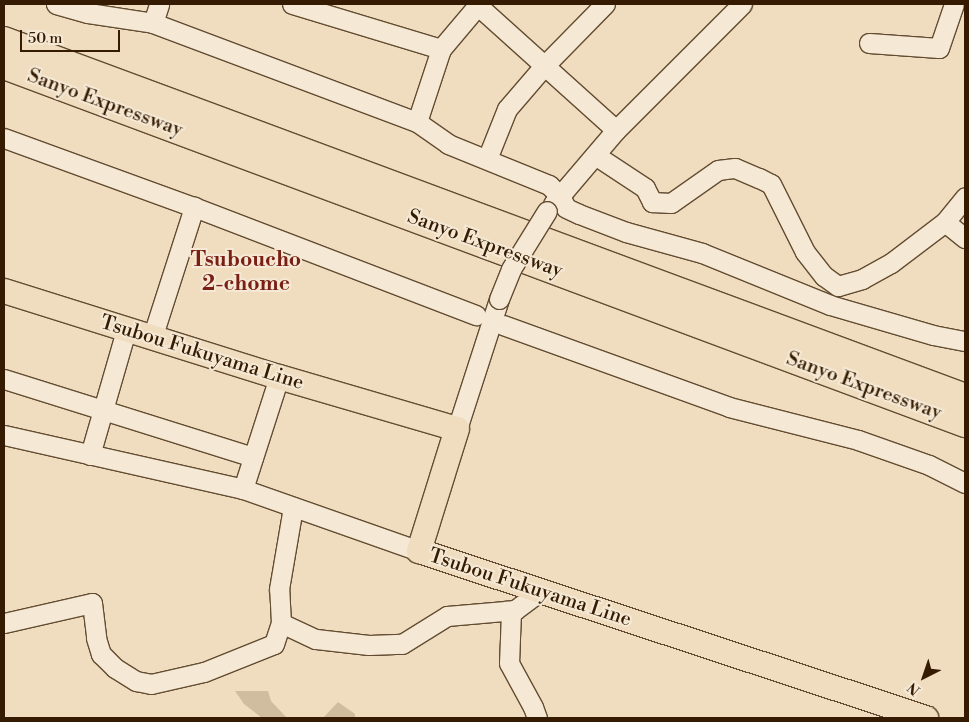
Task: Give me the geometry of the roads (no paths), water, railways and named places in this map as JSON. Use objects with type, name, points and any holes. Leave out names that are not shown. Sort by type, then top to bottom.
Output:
[{"type":"highway","name":"Sanyo Expressway","points":[[4,41],[965,398]]},
{"type":"highway","name":"Sanyo Expressway","points":[[4,65],[965,423]]},
{"type":"main road","name":"Tsubou Fukuyama Line","points":[[4,291],[279,377],[457,429],[419,551],[926,718]]},
{"type":"street","points":[[56,4],[88,14],[153,23],[417,122],[448,144],[549,185],[560,196],[566,208],[579,214],[626,232],[702,253],[830,305],[932,335],[965,341]]},
{"type":"street","points":[[153,23],[159,4]]},
{"type":"street","points":[[292,4],[441,49]]},
{"type":"street","points":[[417,122],[441,49],[477,4],[616,130]]},
{"type":"street","points":[[487,159],[507,109],[544,66],[605,4]]},
{"type":"street","points":[[457,429],[499,299],[511,269],[547,211],[616,130],[742,4]]},
{"type":"street","points":[[869,43],[939,48],[954,4]]},
{"type":"street","points":[[4,138],[476,315]]},
{"type":"street","points":[[595,155],[645,188],[652,202],[671,203],[718,170],[735,168],[771,184],[806,252],[824,276],[838,286]]},
{"type":"street","points":[[838,286],[862,279],[891,263],[945,222],[965,197]]},
{"type":"street","points":[[152,338],[194,208]]},
{"type":"street","points":[[945,222],[965,238]]},
{"type":"street","points":[[830,305],[838,286]]},
{"type":"street","points":[[503,325],[729,407],[858,440],[928,465],[965,483]]},
{"type":"street","points":[[90,454],[126,330]]},
{"type":"street","points":[[244,489],[279,377]]},
{"type":"street","points":[[4,378],[253,457]]},
{"type":"street","points":[[4,435],[244,489],[419,551]]},
{"type":"street","points":[[4,623],[92,603],[96,638],[101,654],[115,668],[136,681],[151,684],[204,672],[274,644],[281,623],[278,589],[293,507]]},
{"type":"street","points":[[536,718],[533,707],[509,663],[511,612],[540,591]]},
{"type":"street","points":[[281,623],[316,639],[369,645],[402,644],[447,616],[515,610]]},
{"type":"district","name":"Tsuboucho 2-chome","points":[[246,272]]}]
